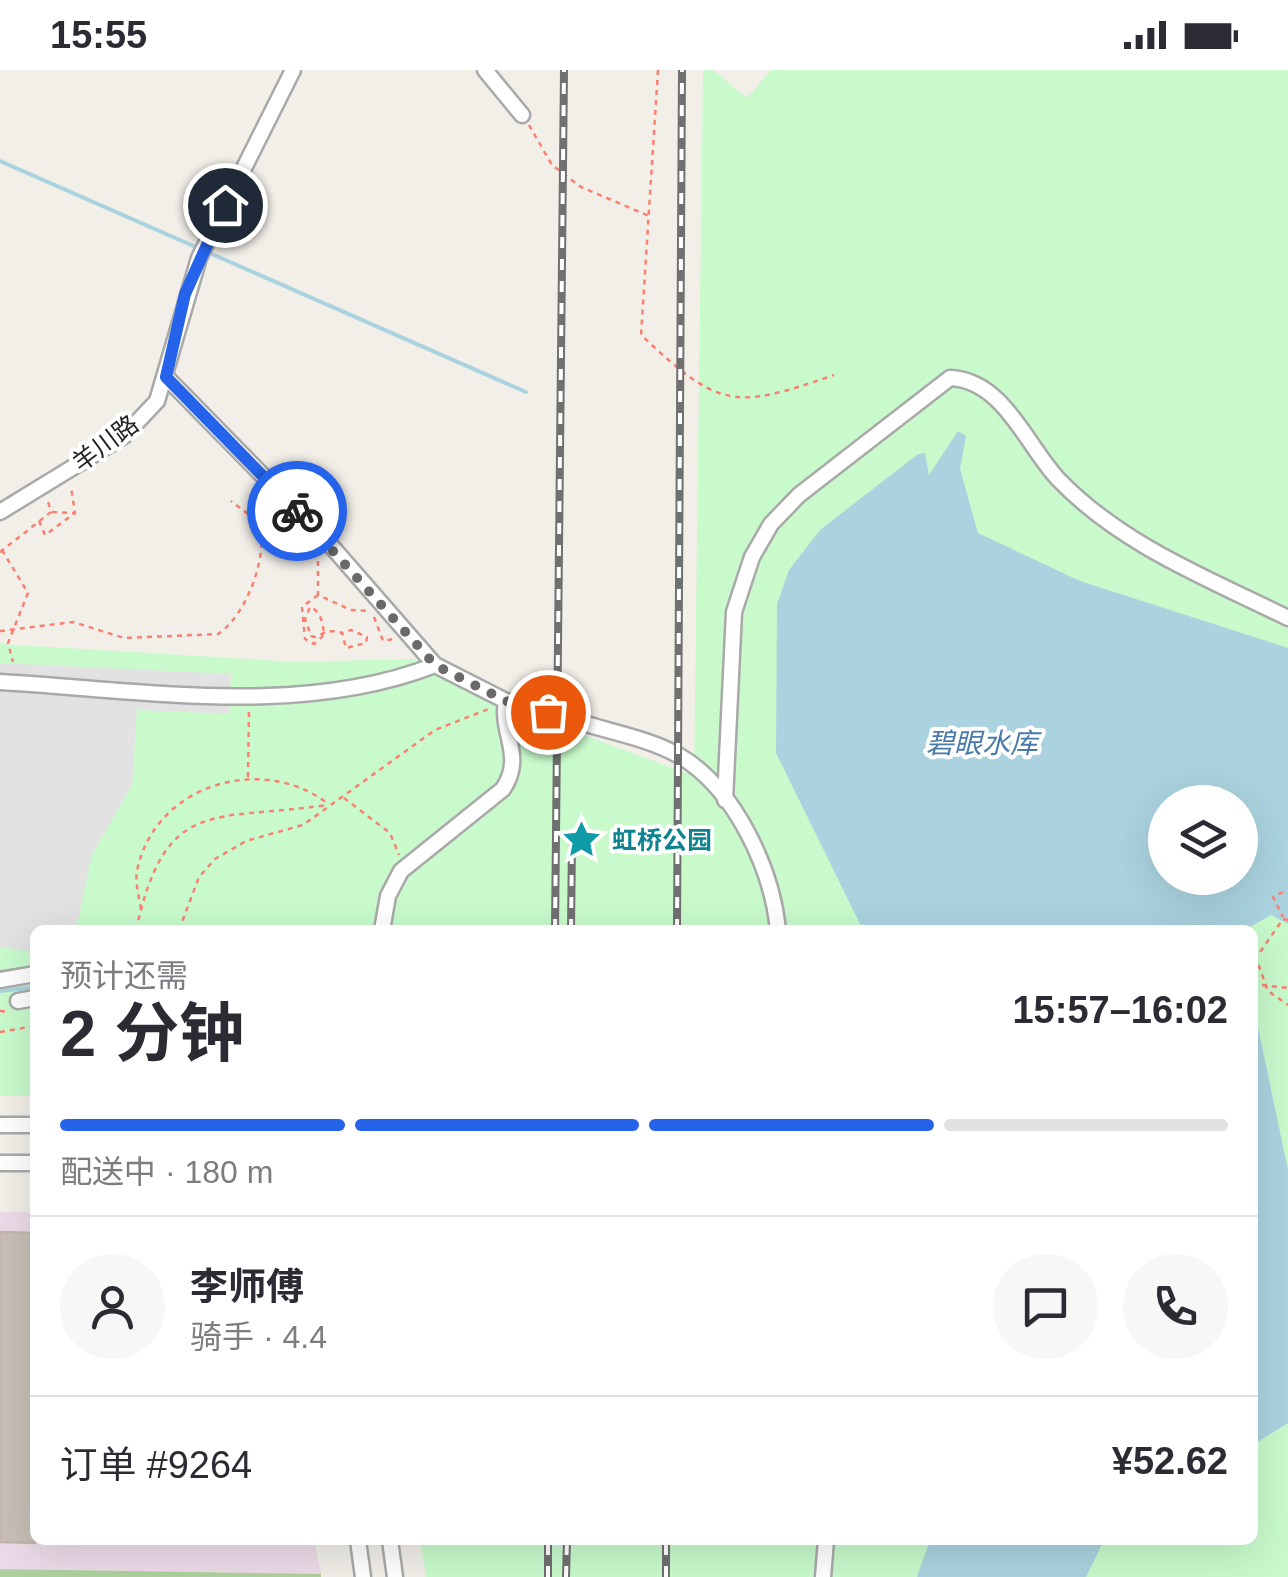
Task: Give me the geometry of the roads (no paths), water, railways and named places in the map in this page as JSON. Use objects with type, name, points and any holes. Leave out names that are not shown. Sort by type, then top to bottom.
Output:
[{"type":"street","name":"羊川路","points":[[0,512],[124,436],[157,401],[198,258],[294,70]]},
{"type":"street","points":[[485,70],[522,115]]},
{"type":"street","points":[[166,377],[272,495],[435,665],[506,701],[548,712]]},
{"type":"street","points":[[725,800],[734,612],[744,573],[758,546],[798,494],[950,378],[963,380],[1002,404],[1053,474],[1120,532],[1288,618]]},
{"type":"street","points":[[0,682],[250,695],[384,682],[435,665]]},
{"type":"street","points":[[383,925],[388,896],[401,872],[503,789],[511,778],[514,751],[506,701]]},
{"type":"street","points":[[583,723],[674,753],[704,774],[725,800],[768,879],[777,925]]},
{"type":"street","points":[[0,980],[30,975]]},
{"type":"street","points":[[18,1001],[30,999]]},
{"type":"street","points":[[0,1125],[30,1125]]},
{"type":"street","points":[[0,1163],[30,1163]]},
{"type":"street","points":[[359,1545],[363,1577]]},
{"type":"street","points":[[391,1545],[395,1577]]},
{"type":"street","points":[[823,1577],[826,1545]]},
{"type":"water","name":"碧眼水库","points":[[958,431],[966,436],[960,469],[978,533],[1080,581],[1288,648],[1288,924],[1271,915],[1254,925],[861,925],[776,753],[777,604],[789,570],[820,530],[918,454],[925,453],[929,475]]},
{"type":"water","points":[[1258,1028],[1288,1170],[1288,1423],[1258,1442]]},
{"type":"water","points":[[928,1545],[1102,1545],[1086,1577],[917,1577]]},
{"type":"waterway","points":[[0,161],[526,392]]},
{"type":"waterway","points":[[0,991],[30,988]]},
{"type":"tunnel","points":[[549,712],[583,723]]},
{"type":"railway","points":[[555,925],[564,70]]},
{"type":"railway","points":[[677,925],[682,70]]},
{"type":"railway","points":[[571,925],[572,840]]},
{"type":"railway","points":[[548,1545],[548,1577]]},
{"type":"railway","points":[[566,1577],[567,1545]]},
{"type":"railway","points":[[666,1545],[666,1577]]},
{"type":"place","name":"虹桥公园","points":[[582,840]]}]
